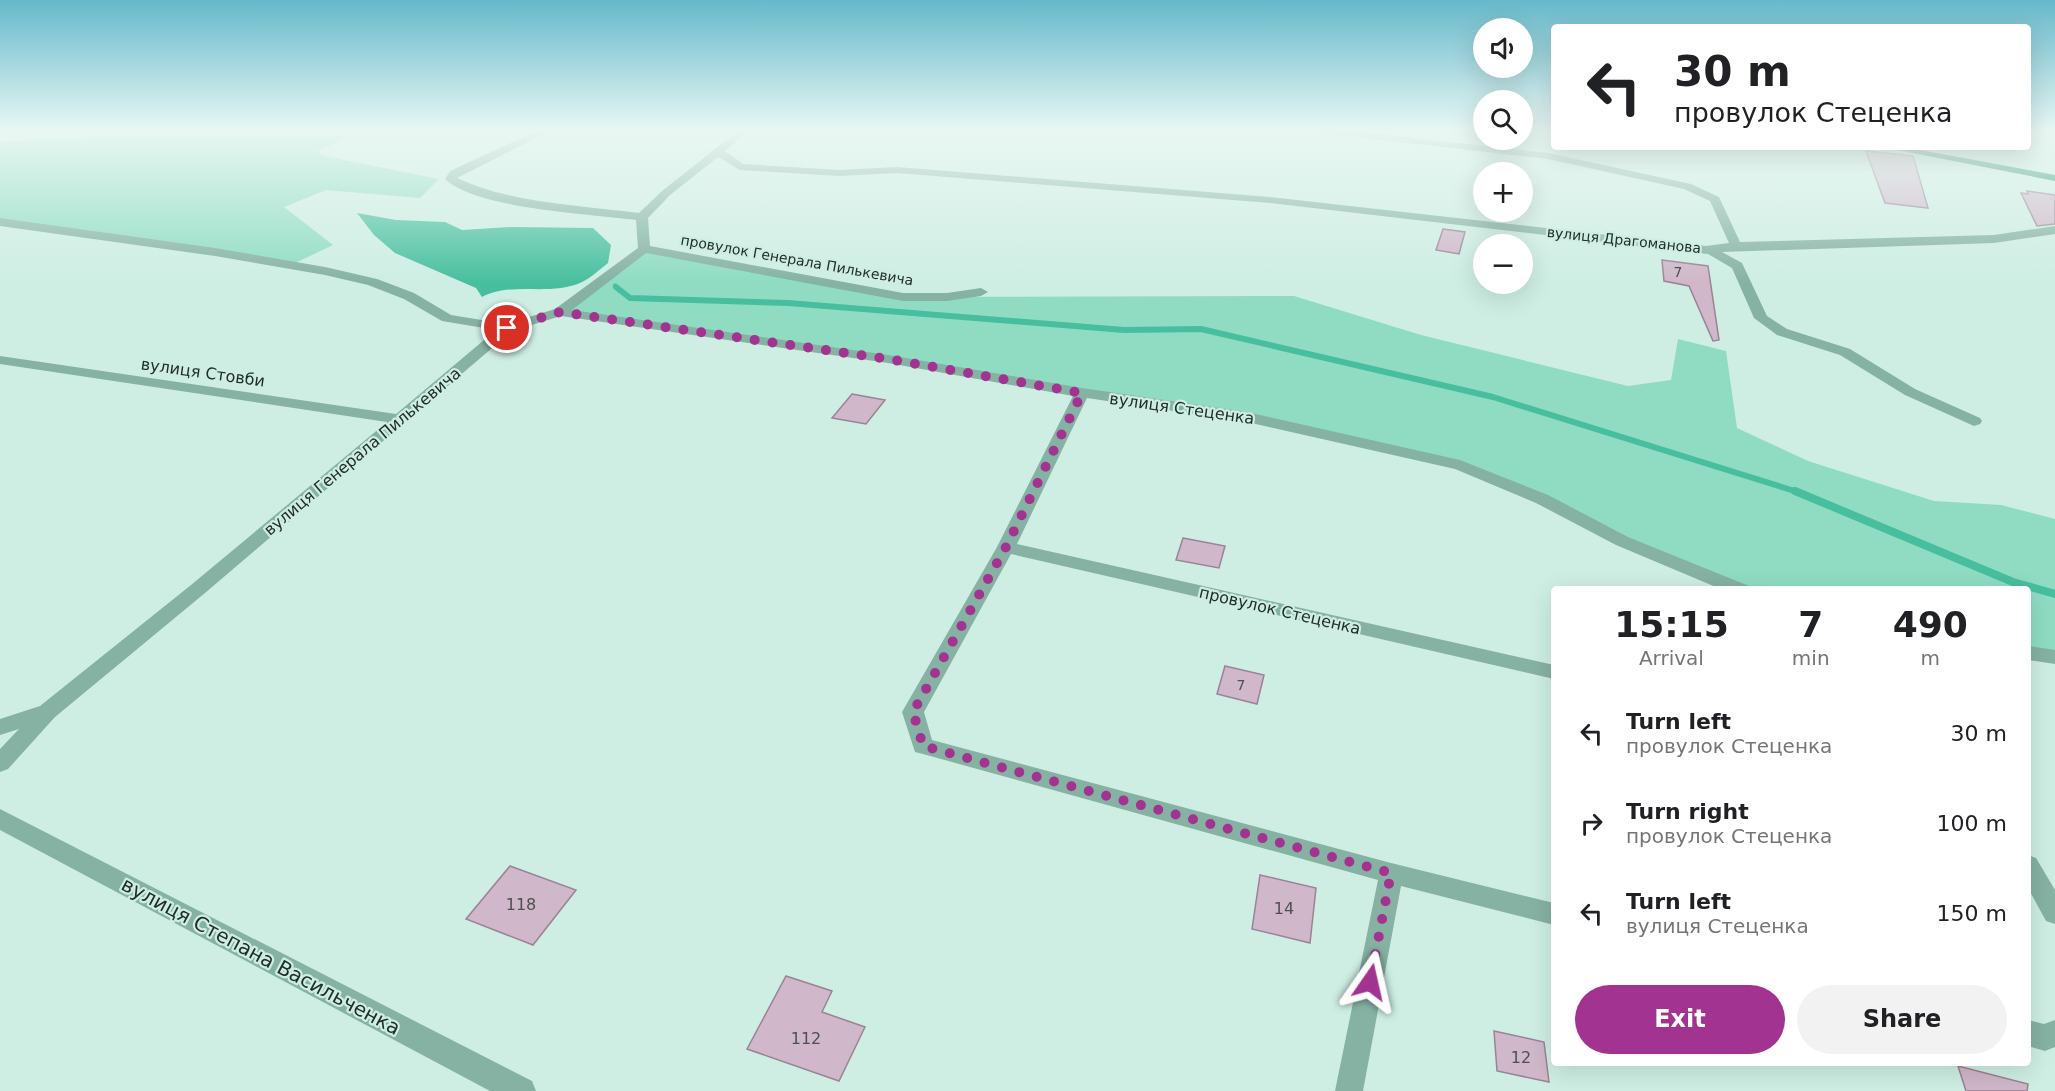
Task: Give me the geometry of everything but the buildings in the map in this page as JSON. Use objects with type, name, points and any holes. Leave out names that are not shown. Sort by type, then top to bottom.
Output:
[{"type":"street","points":[[454,181],[471,191],[496,197],[642,217]]},
{"type":"street","points":[[644,249],[642,217],[682,181]]},
{"type":"street","name":"вулиця Драгоманова","points":[[1033,181],[1270,200],[1709,249],[1736,246],[1994,239],[2055,230]]},
{"type":"street","points":[[1663,181],[1687,186],[1716,199],[1736,246]]},
{"type":"street","points":[[0,222],[215,252],[325,271],[391,289],[447,318],[507,328]]},
{"type":"street","name":"провулок Генерала Пилькевича","points":[[644,249],[903,297],[947,297],[981,292]]},
{"type":"street","name":"вулиця Генерала Пилькевича","points":[[0,763],[47,712],[401,419],[507,328],[560,312],[644,249]]},
{"type":"street","name":"вулиця Драгоманова","points":[[1709,249],[1737,266],[1761,318],[1782,332],[1845,352],[1910,392],[1974,420]]},
{"type":"street","name":"вулиця Стеценка","points":[[560,312],[888,359],[1082,393],[1247,417],[1460,465],[1542,499],[1622,541],[1732,586]]},
{"type":"street","name":"вулиця Стовби","points":[[0,360],[401,419]]},
{"type":"street","points":[[1082,393],[1006,547],[913,712],[923,746],[1391,873],[1551,913]]},
{"type":"street","name":"провулок Стеценка","points":[[1006,547],[1551,671]]},
{"type":"street","points":[[2031,653],[2055,657]]},
{"type":"street","name":"вулиця Генерала Пилькевича","points":[[0,727],[47,712]]},
{"type":"street","name":"вулиця Степана Васильченка","points":[[0,819],[522,1091]]},
{"type":"street","points":[[2031,870],[2055,913]]},
{"type":"street","points":[[1349,1091],[1391,873]]},
{"type":"street","points":[[2031,1034],[2045,1038],[2055,1034]]},
{"type":"shaded area","points":[[0,181],[437,181],[420,198],[326,190],[284,207],[333,245],[291,265],[0,222]]},
{"type":"shaded area","points":[[357,213],[396,220],[445,222],[462,230],[512,227],[593,228],[611,245],[608,263],[582,282],[558,288],[506,290],[482,297],[476,288],[395,253],[374,235]]},
{"type":"shaded area","points":[[644,249],[903,297],[1294,296],[1421,335],[1628,386],[1671,380],[1678,339],[1726,351],[1737,428],[1808,461],[1934,501],[2001,505],[2055,519],[2055,657],[2031,653],[2031,586],[1735,586],[1460,465],[1247,417],[888,359],[560,312]]},
{"type":"waterway","points":[[616,287],[630,298],[788,303],[1124,330],[1201,329],[1493,397],[1796,491]]},
{"type":"waterway","points":[[1796,491],[2027,586]]},
{"type":"waterway","points":[[2031,587],[2055,594]]},
{"type":"route","points":[[507,328],[560,312],[888,359],[1082,393],[1006,547],[913,712],[923,746],[1391,873],[1370,982]]}]
